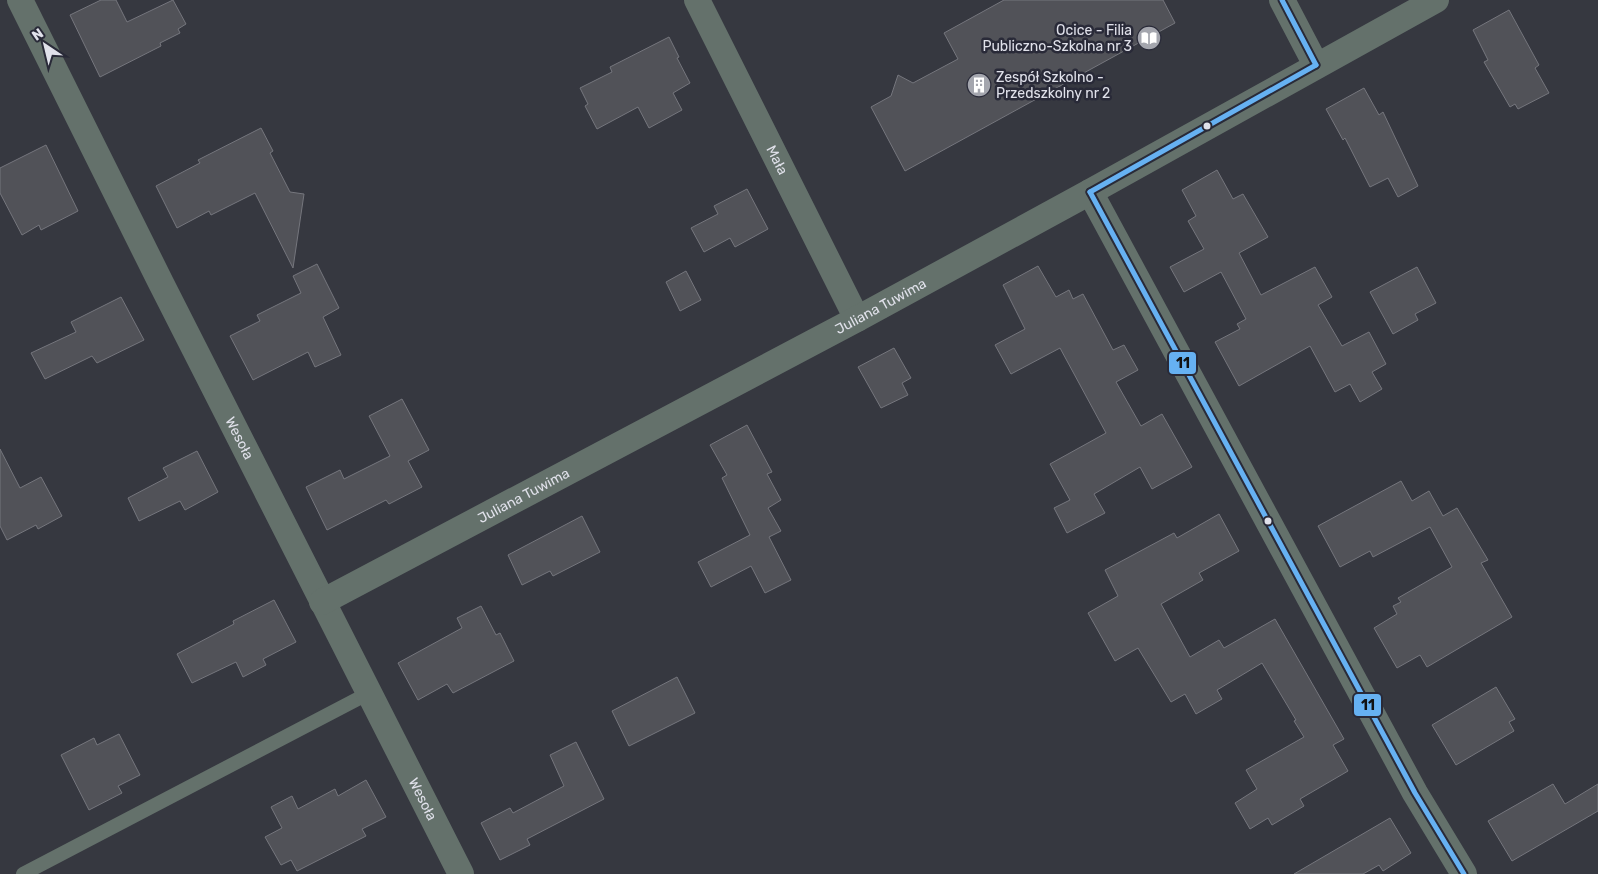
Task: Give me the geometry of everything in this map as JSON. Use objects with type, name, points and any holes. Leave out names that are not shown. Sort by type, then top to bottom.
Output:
[{"type":"street","name":"Wesoła","points":[[20,0],[322,602],[461,874]]},
{"type":"street","name":"Mała","points":[[697,0],[857,319]]},
{"type":"street","points":[[1282,0],[1316,65]]},
{"type":"street","name":"Juliana Tuwima","points":[[322,602],[857,319],[1436,0]]},
{"type":"street","points":[[1090,192],[1415,794],[1464,874]]},
{"type":"lane","points":[[24,874],[368,693]]},
{"type":"building","points":[[101,0],[116,0],[127,22],[173,0],[186,24],[178,29],[180,33],[160,43],[161,46],[100,77],[70,15]]},
{"type":"building","name":"Zespół Szkolno - Przedszkolny nr 2","points":[[1004,0],[1163,0],[1175,23],[905,171],[871,107],[891,96],[898,75],[913,83],[958,59],[944,33]]},
{"type":"building","points":[[1509,10],[1539,65],[1535,68],[1549,93],[1518,109],[1515,104],[1510,107],[1484,62],[1488,60],[1473,30]]},
{"type":"building","points":[[669,37],[690,83],[673,93],[682,110],[649,128],[638,107],[597,129],[585,106],[588,104],[580,88],[612,72],[610,67]]},
{"type":"building","points":[[1364,88],[1379,115],[1383,112],[1418,186],[1398,197],[1388,178],[1370,187],[1345,138],[1343,140],[1326,109]]},
{"type":"building","points":[[261,128],[273,151],[270,153],[290,192],[304,194],[293,268],[255,193],[211,215],[209,211],[177,228],[156,186],[200,163],[198,160]]},
{"type":"building","points":[[46,145],[78,211],[41,230],[39,225],[22,235],[0,193],[0,168]]},
{"type":"building","points":[[1217,170],[1233,199],[1243,194],[1268,237],[1239,253],[1261,295],[1315,267],[1332,297],[1318,305],[1342,346],[1369,332],[1386,364],[1372,372],[1382,389],[1360,402],[1350,384],[1335,392],[1310,346],[1239,386],[1215,342],[1240,329],[1237,324],[1246,319],[1221,272],[1184,292],[1170,267],[1204,249],[1188,221],[1196,216],[1182,190]]},
{"type":"building","points":[[747,189],[768,229],[735,247],[730,238],[704,252],[691,228],[718,214],[714,206]]},
{"type":"building","points":[[317,264],[339,308],[323,317],[341,355],[315,367],[308,352],[253,380],[230,336],[260,321],[257,315],[301,293],[293,276]]},
{"type":"building","points":[[1038,266],[1056,297],[1069,290],[1073,299],[1083,294],[1113,350],[1124,345],[1138,370],[1116,382],[1141,426],[1162,414],[1192,467],[1152,489],[1140,467],[1094,494],[1105,513],[1067,533],[1054,508],[1070,500],[1050,464],[1106,433],[1060,348],[1011,374],[995,345],[1025,329],[1003,285]]},
{"type":"building","points":[[1417,267],[1436,303],[1415,314],[1418,320],[1393,334],[1370,292]]},
{"type":"building","points":[[686,271],[701,300],[680,311],[666,282]]},
{"type":"building","points":[[121,297],[144,340],[97,363],[92,356],[45,379],[31,353],[76,332],[71,322]]},
{"type":"building","points":[[894,348],[911,378],[902,383],[908,395],[881,408],[858,367]]},
{"type":"building","points":[[402,399],[429,450],[408,461],[422,487],[389,504],[386,500],[327,530],[306,487],[340,470],[344,479],[390,456],[369,416]]},
{"type":"building","points":[[747,425],[772,472],[767,474],[781,500],[768,508],[781,531],[769,537],[791,580],[765,593],[751,566],[711,587],[698,562],[750,535],[722,478],[727,475],[710,445]]},
{"type":"building","points":[[0,449],[20,488],[41,477],[62,516],[38,529],[36,525],[7,540],[0,526]]},
{"type":"building","points":[[197,451],[218,492],[185,510],[180,501],[139,521],[128,498],[168,477],[163,468]]},
{"type":"building","points":[[1401,481],[1412,501],[1429,491],[1443,516],[1457,508],[1488,560],[1481,563],[1512,617],[1427,667],[1420,655],[1397,668],[1374,628],[1397,614],[1393,606],[1401,602],[1398,598],[1452,567],[1430,527],[1373,557],[1370,551],[1340,567],[1318,526]]},
{"type":"building","points":[[1219,514],[1239,551],[1199,573],[1203,580],[1161,604],[1190,657],[1219,640],[1224,648],[1275,619],[1344,739],[1333,745],[1348,771],[1300,799],[1304,806],[1272,825],[1268,818],[1250,829],[1235,803],[1257,789],[1246,770],[1304,737],[1262,663],[1217,690],[1222,699],[1196,714],[1185,694],[1171,702],[1138,648],[1115,661],[1088,613],[1118,596],[1105,570],[1174,533],[1177,538]]},
{"type":"building","points":[[582,516],[600,552],[553,576],[550,571],[522,585],[508,555]]},
{"type":"building","points":[[274,600],[296,642],[263,659],[266,665],[243,677],[236,662],[192,683],[177,654],[234,624],[233,621]]},
{"type":"building","points":[[481,606],[496,635],[500,633],[514,661],[453,693],[447,684],[418,700],[398,663],[462,628],[457,618]]},
{"type":"building","points":[[677,677],[695,713],[629,746],[612,711]]},
{"type":"building","points":[[1496,687],[1515,719],[1509,722],[1514,731],[1456,765],[1432,725]]},
{"type":"building","points":[[119,734],[140,775],[118,786],[122,793],[89,810],[61,755],[94,738],[97,745]]},
{"type":"building","points":[[576,742],[604,799],[527,839],[530,845],[500,860],[481,823],[510,808],[513,813],[564,786],[550,755]]},
{"type":"building","points":[[366,780],[386,817],[362,829],[366,836],[297,871],[291,860],[281,865],[265,837],[282,828],[271,807],[292,796],[298,809],[335,789],[338,796]]},
{"type":"building","points":[[1553,784],[1565,804],[1598,784],[1598,811],[1512,861],[1488,821]]},
{"type":"building","points":[[1390,818],[1411,853],[1383,871],[1379,865],[1363,874],[1294,874]]},
{"type":"transit line","name":"11","points":[[1282,0],[1316,65]]},
{"type":"transit line","name":"11","points":[[1090,192],[1316,65]]},
{"type":"transit line","name":"11","points":[[1090,192],[1415,793],[1464,874]]},
{"type":"place","name":"Ocice - Filia Publiczno-Szkolna nr 3","points":[[1149,38]]},
{"type":"place","name":"Zespół Szkolno - Przedszkolny nr 2","points":[[979,85]]}]
